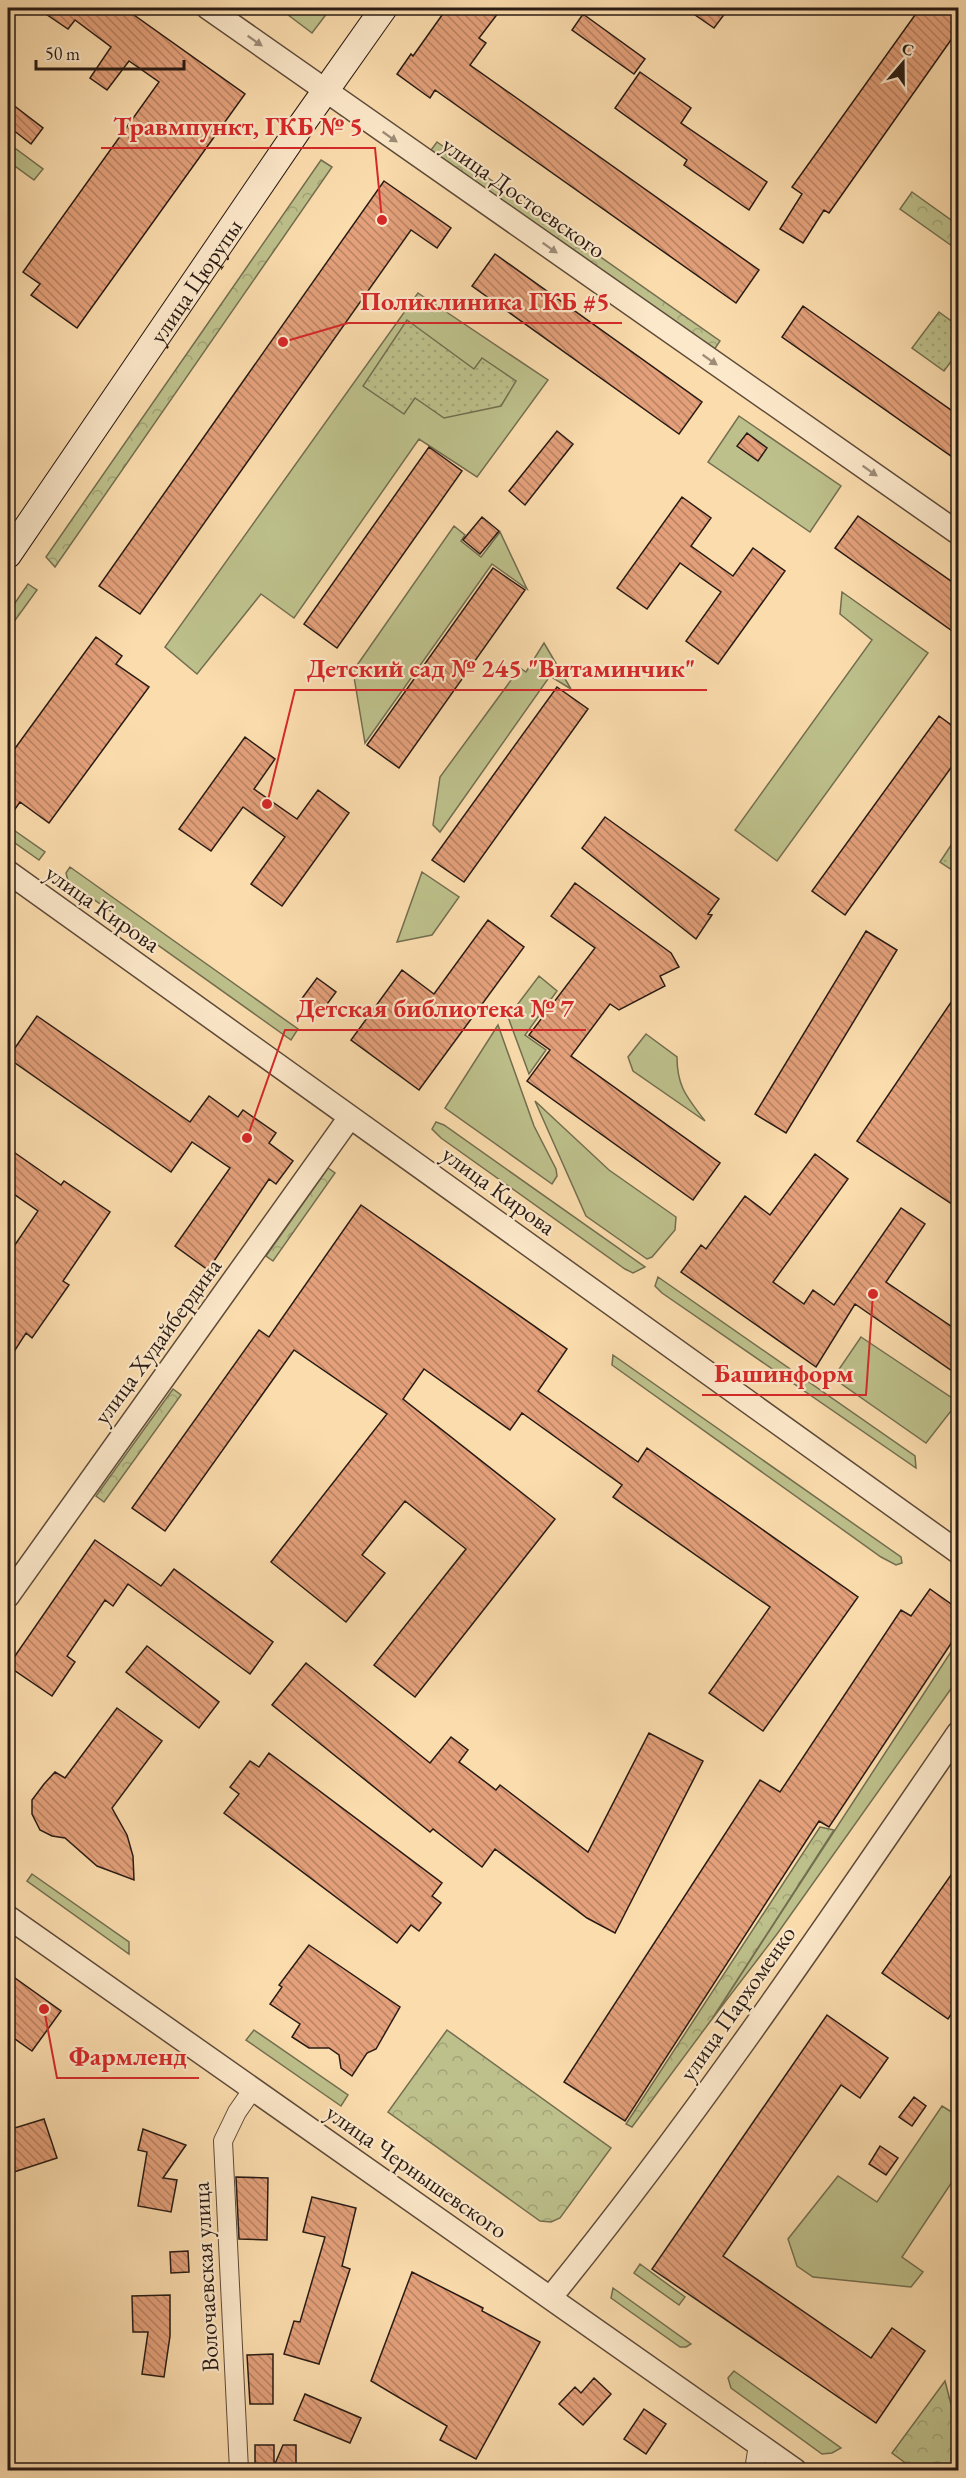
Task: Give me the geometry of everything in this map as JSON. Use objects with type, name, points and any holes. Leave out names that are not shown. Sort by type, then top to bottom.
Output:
[{"type":"main road","name":"улица Цюрупы","points":[[8,555],[384,8]]},
{"type":"street","name":"улица Достоевского","points":[[208,8],[958,532]]},
{"type":"street","name":"улица Кирова","points":[[8,872],[958,1552]]},
{"type":"street","name":"улица Худайбердина","points":[[8,1596],[350,1117]]},
{"type":"street","name":"улица Пархоменко","points":[[550,2297],[662,2155],[801,1960],[958,1733]]},
{"type":"street","name":"улица Чернышевского","points":[[8,1917],[795,2470]]},
{"type":"street","name":"Волочаевская улица","points":[[239,2470],[223,2140],[237,2112],[253,2089]]},
{"type":"street","points":[[754,2470],[758,2445]]},
{"type":"green space","points":[[279,8],[331,8],[312,33]]},
{"type":"green space","points":[[437,142],[720,341],[714,350],[431,150]]},
{"type":"green space","points":[[8,143],[43,169],[34,180],[8,161]]},
{"type":"green space","points":[[321,160],[332,167],[55,567],[46,557]]},
{"type":"green space","points":[[912,192],[958,225],[958,236],[952,246],[900,209]]},
{"type":"green space","points":[[418,293],[548,380],[477,477],[419,439],[294,618],[261,594],[197,674],[165,647]]},
{"type":"green space","points":[[939,312],[958,326],[958,352],[944,371],[912,348]]},
{"type":"green space","points":[[407,320],[474,369],[482,358],[516,381],[501,406],[444,418],[415,398],[404,414],[363,386]]},
{"type":"green space","points":[[739,416],[841,486],[810,532],[708,462]]},
{"type":"green space","points":[[454,526],[465,535],[461,541],[481,557],[500,532],[527,589],[492,564],[365,743],[353,671]]},
{"type":"green space","points":[[28,584],[37,590],[8,630],[8,613]]},
{"type":"green space","points":[[842,592],[928,653],[777,861],[735,830],[872,640],[840,614]]},
{"type":"green space","points":[[544,643],[571,689],[550,676],[440,832],[433,825],[440,777],[520,668],[526,672]]},
{"type":"green space","points":[[8,826],[45,852],[39,860],[8,838]]},
{"type":"green space","points":[[955,839],[958,841],[958,874],[940,862]]},
{"type":"green space","points":[[70,867],[298,1029],[291,1040],[68,881],[66,873]]},
{"type":"green space","points":[[422,872],[459,897],[432,935],[397,942]]},
{"type":"green space","points":[[539,976],[557,991],[525,1035],[546,1050],[529,1074],[508,1017]]},
{"type":"green space","points":[[498,1025],[534,1126],[556,1169],[557,1176],[552,1184],[445,1108]]},
{"type":"green space","points":[[646,1034],[677,1057],[681,1085],[705,1121],[633,1071],[628,1057]]},
{"type":"green space","points":[[535,1101],[609,1170],[676,1217],[675,1230],[652,1257],[647,1259],[586,1216]]},
{"type":"green space","points":[[436,1122],[444,1125],[645,1267],[633,1273],[625,1269],[441,1138],[432,1129]]},
{"type":"green space","points":[[328,1168],[335,1173],[273,1261],[266,1256]]},
{"type":"green space","points":[[658,1277],[915,1456],[916,1468],[662,1293],[655,1286]]},
{"type":"green space","points":[[861,1337],[958,1402],[926,1443],[833,1378]]},
{"type":"green space","points":[[613,1355],[901,1557],[902,1563],[896,1565],[881,1557],[612,1365]]},
{"type":"green space","points":[[173,1389],[181,1395],[104,1502],[96,1496]]},
{"type":"green space","points":[[958,1641],[958,1679],[777,1934],[712,2019]]},
{"type":"green space","points":[[820,1827],[834,1830],[712,2019],[632,2127],[626,2124]]},
{"type":"green space","points":[[32,1874],[129,1942],[129,1954],[27,1881]]},
{"type":"green space","points":[[254,2030],[348,2095],[341,2106],[246,2040]]},
{"type":"green space","points":[[447,2030],[611,2148],[560,2218],[551,2222],[540,2221],[388,2112]]},
{"type":"green space","points":[[942,2106],[958,2116],[958,2173],[902,2257],[923,2272],[911,2287],[813,2277],[797,2266],[788,2239],[838,2176],[877,2202]]},
{"type":"green space","points":[[640,2264],[685,2297],[679,2305],[634,2273]]},
{"type":"green space","points":[[613,2288],[691,2344],[680,2347],[611,2298]]},
{"type":"green space","points":[[734,2371],[841,2448],[832,2453],[822,2454],[731,2388],[728,2378]]},
{"type":"green space","points":[[945,2381],[958,2431],[958,2470],[915,2470],[892,2453]]},
{"type":"building","points":[[37,8],[124,8],[245,94],[77,328],[31,295],[40,284],[23,272],[159,82],[129,61],[107,90],[90,78],[111,47],[75,20],[68,29]]},
{"type":"building","points":[[447,8],[502,8],[479,38],[486,43],[470,65],[759,270],[736,303],[435,90],[430,98],[397,74],[411,54],[413,56]]},
{"type":"building","points":[[685,8],[729,8],[714,28]]},
{"type":"building","points":[[920,8],[958,8],[958,30],[829,213],[824,210],[803,243],[780,229],[802,194],[792,187]]},
{"type":"building","points":[[583,14],[645,59],[634,74],[572,30]]},
{"type":"building","points":[[640,72],[691,108],[681,123],[767,182],[749,210],[684,165],[687,160],[615,108]]},
{"type":"building","points":[[8,101],[43,128],[31,144],[8,126]]},
{"type":"building","points":[[384,181],[451,228],[437,248],[411,230],[140,614],[99,586]]},
{"type":"building","points":[[495,254],[702,402],[679,434],[472,286]]},
{"type":"building","points":[[803,306],[958,415],[958,461],[782,337]]},
{"type":"building","points":[[557,431],[573,444],[525,505],[509,491]]},
{"type":"building","points":[[747,433],[767,448],[758,461],[737,446]]},
{"type":"building","points":[[429,447],[462,471],[337,648],[304,624]]},
{"type":"building","points":[[682,497],[711,518],[691,546],[733,576],[753,548],[785,571],[718,664],[686,641],[721,592],[680,563],[647,609],[617,588]]},
{"type":"building","points":[[858,516],[958,586],[958,635],[835,548]]},
{"type":"building","points":[[482,517],[499,531],[480,554],[463,540]]},
{"type":"building","points":[[493,568],[525,590],[399,768],[367,745]]},
{"type":"building","points":[[96,637],[122,656],[116,664],[149,687],[49,823],[20,802],[8,819],[8,758]]},
{"type":"building","points":[[557,687],[588,709],[464,882],[432,860]]},
{"type":"building","points":[[939,716],[958,730],[958,758],[845,915],[812,891]]},
{"type":"building","points":[[245,737],[275,759],[254,789],[297,819],[318,790],[349,813],[282,906],[251,884],[285,837],[243,807],[211,851],[179,829]]},
{"type":"building","points":[[605,817],[719,899],[708,914],[712,915],[696,939],[582,848]]},
{"type":"building","points":[[575,883],[671,953],[679,967],[660,976],[665,986],[619,1010],[610,1004],[571,1056],[720,1163],[693,1200],[527,1081],[550,1050],[529,1035],[595,948],[551,916]]},
{"type":"building","points":[[488,920],[524,947],[419,1090],[351,1040],[402,970],[434,994]]},
{"type":"building","points":[[866,931],[897,950],[786,1133],[755,1114]]},
{"type":"building","points":[[317,978],[336,992],[319,1015],[300,1001]]},
{"type":"building","points":[[958,992],[958,1208],[857,1141]]},
{"type":"building","points":[[37,1016],[190,1122],[209,1096],[238,1117],[243,1110],[276,1133],[269,1143],[293,1161],[276,1184],[269,1179],[208,1270],[175,1246],[230,1168],[192,1142],[171,1172],[8,1058]]},
{"type":"building","points":[[8,1148],[61,1185],[64,1181],[110,1212],[63,1281],[69,1285],[32,1338],[26,1333],[8,1361],[8,1255],[38,1211],[8,1190]]},
{"type":"building","points":[[815,1154],[848,1179],[773,1282],[804,1304],[813,1290],[834,1305],[901,1208],[925,1224],[886,1282],[958,1331],[958,1375],[855,1304],[816,1367],[681,1272],[701,1245],[706,1249],[745,1196],[770,1215]]},
{"type":"building","points":[[361,1205],[567,1349],[538,1391],[638,1462],[647,1448],[858,1597],[763,1731],[709,1693],[770,1607],[613,1497],[622,1485],[522,1413],[510,1430],[424,1369],[403,1399],[555,1519],[415,1697],[374,1665],[466,1549],[405,1501],[362,1555],[385,1573],[346,1622],[271,1562],[387,1414],[294,1350],[165,1531],[132,1508],[259,1330],[269,1337]]},
{"type":"building","points":[[95,1540],[161,1586],[174,1569],[273,1642],[250,1674],[128,1584],[113,1606],[105,1600],[67,1656],[75,1662],[52,1696],[8,1666]]},
{"type":"building","points":[[930,1589],[958,1609],[958,1633],[829,1827],[819,1821],[625,2121],[564,2082],[760,1780],[780,1792],[901,1610],[911,1616]]},
{"type":"building","points":[[147,1646],[219,1702],[199,1728],[126,1672]]},
{"type":"building","points":[[306,1663],[430,1763],[451,1737],[468,1750],[459,1762],[496,1790],[500,1785],[588,1852],[649,1733],[703,1761],[615,1933],[587,1918],[495,1849],[482,1867],[433,1829],[430,1832],[272,1705]]},
{"type":"building","points":[[117,1708],[162,1741],[112,1808],[127,1835],[133,1856],[134,1880],[97,1866],[65,1838],[52,1836],[40,1830],[32,1814],[32,1800],[44,1784],[55,1772],[65,1778]]},
{"type":"building","points":[[269,1753],[442,1883],[432,1896],[441,1903],[419,1931],[411,1925],[397,1943],[224,1813],[239,1794],[230,1787],[250,1761],[259,1767]]},
{"type":"building","points":[[958,1865],[958,2004],[948,2019],[882,1973]]},
{"type":"building","points":[[309,1945],[400,2007],[376,2049],[367,2053],[352,2076],[341,2068],[339,2055],[329,2048],[309,2048],[292,2037],[300,2024],[270,2004],[282,1987],[279,1985]]},
{"type":"building","points":[[8,1973],[61,2011],[32,2051],[8,2034]]},
{"type":"building","points":[[827,2015],[888,2058],[860,2098],[841,2085],[723,2256],[871,2358],[892,2328],[925,2351],[876,2423],[652,2269]]},
{"type":"building","points":[[914,2097],[926,2106],[912,2126],[899,2117]]},
{"type":"building","points":[[44,2119],[57,2158],[8,2174],[8,2130]]},
{"type":"building","points":[[143,2129],[186,2145],[163,2178],[177,2180],[171,2212],[138,2206],[147,2152],[138,2150]]},
{"type":"building","points":[[880,2146],[898,2158],[886,2175],[869,2164]]},
{"type":"building","points":[[236,2177],[268,2178],[267,2240],[239,2239]]},
{"type":"building","points":[[312,2197],[356,2208],[342,2266],[350,2269],[319,2364],[284,2354],[294,2321],[300,2322],[325,2237],[303,2232]]},
{"type":"building","points":[[188,2251],[189,2272],[171,2273],[170,2252]]},
{"type":"building","points":[[412,2272],[483,2308],[482,2311],[540,2342],[476,2459],[440,2440],[447,2426],[371,2381]]},
{"type":"building","points":[[170,2295],[170,2336],[164,2377],[142,2374],[148,2332],[133,2332],[132,2296]]},
{"type":"building","points":[[273,2354],[273,2404],[250,2404],[247,2355]]},
{"type":"building","points":[[594,2378],[611,2394],[583,2425],[559,2404],[575,2387],[581,2393]]},
{"type":"building","points":[[305,2394],[361,2418],[350,2443],[294,2420]]},
{"type":"building","points":[[644,2409],[666,2424],[646,2454],[624,2439]]},
{"type":"building","points":[[255,2445],[274,2445],[274,2466],[283,2445],[296,2445],[296,2470],[255,2470]]},
{"type":"place","name":"Травмпункт, ГКБ № 5","points":[[382,220]]},
{"type":"place","name":"Поликлиника ГКБ #5","points":[[283,342]]},
{"type":"place","name":"Детский сад № 245 \"Витаминчик\"","points":[[267,804]]},
{"type":"place","name":"Детская библиотека № 7","points":[[247,1138]]},
{"type":"place","name":"Башинформ","points":[[873,1294]]},
{"type":"place","name":"Фармленд","points":[[44,2009]]}]
